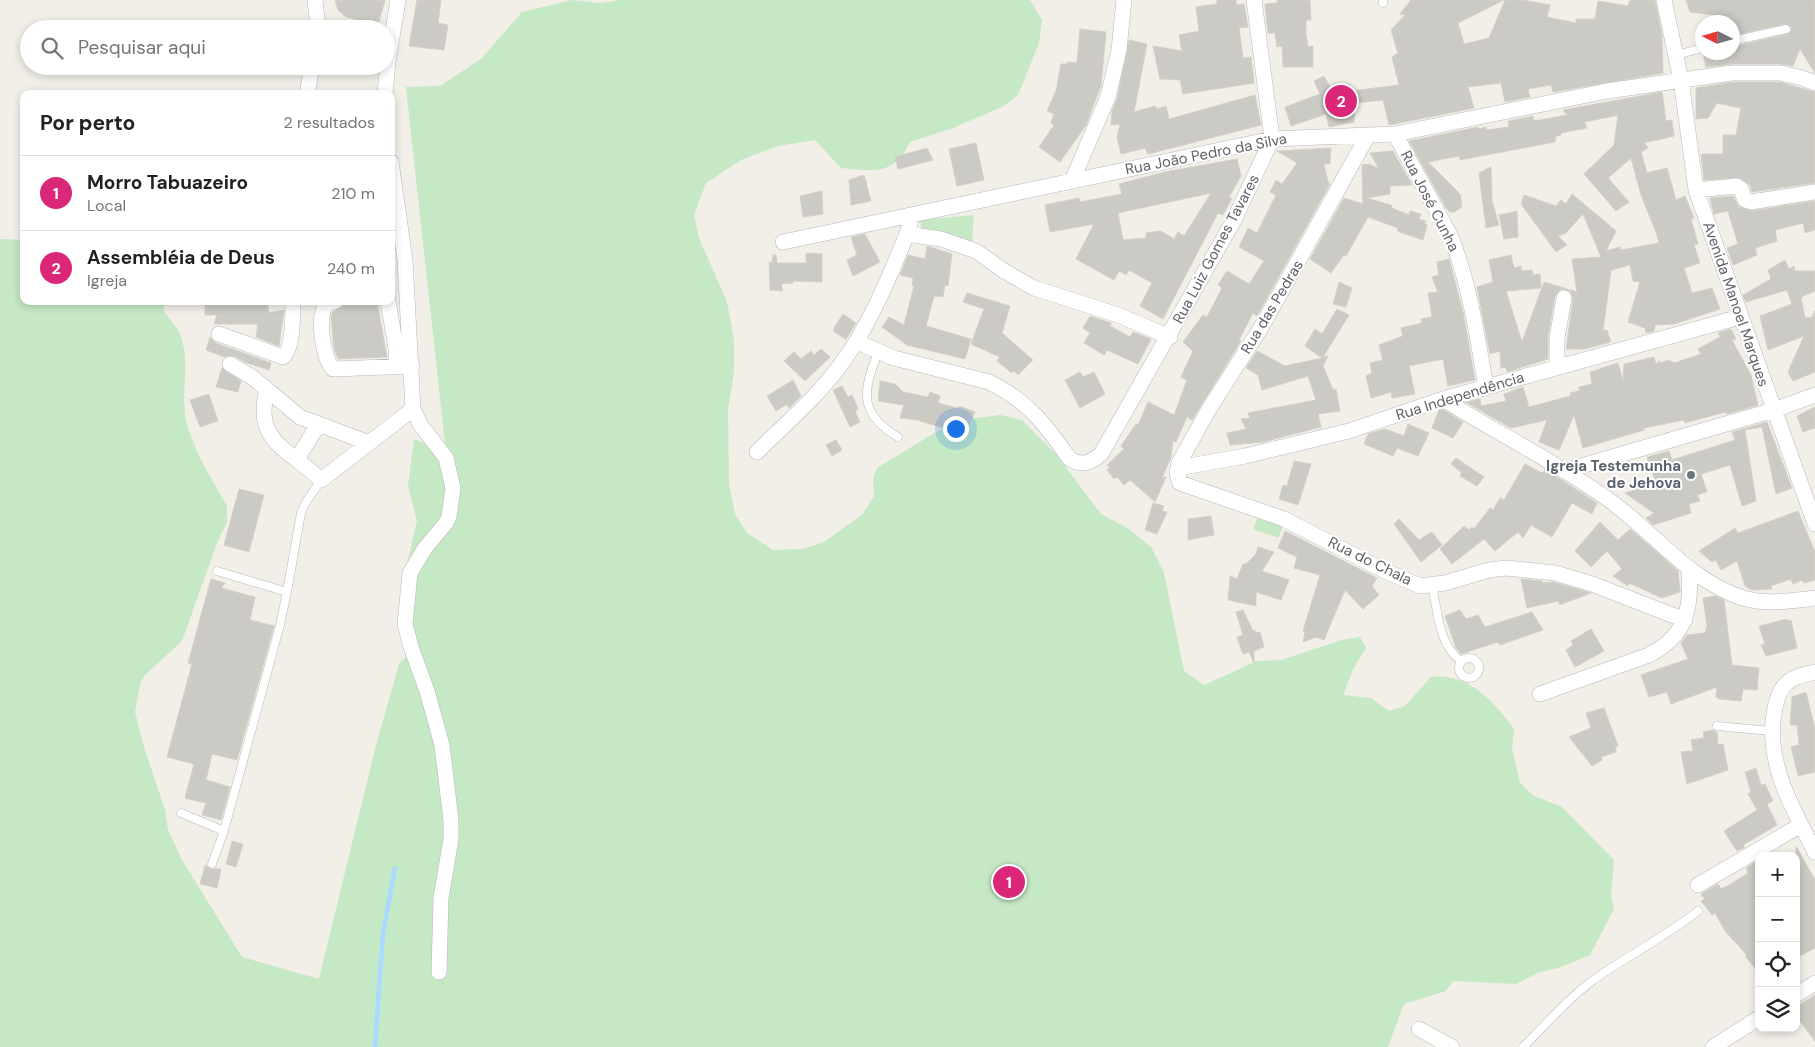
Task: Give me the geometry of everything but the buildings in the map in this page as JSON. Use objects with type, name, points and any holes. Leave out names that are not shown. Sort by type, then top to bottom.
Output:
[{"type":"street","points":[[315,0],[321,20]]},
{"type":"street","points":[[394,20],[398,0]]},
{"type":"street","points":[[1072,181],[1108,97],[1118,50],[1124,0]]},
{"type":"street","points":[[1254,0],[1272,139]]},
{"type":"street","name":"Avenida Manoel Marques","points":[[1664,0],[1681,80],[1696,190],[1815,524]]},
{"type":"street","points":[[1681,80],[1760,72],[1780,72],[1815,84]]},
{"type":"street","points":[[308,90],[310,75]]},
{"type":"street","points":[[385,90],[386,75]]},
{"type":"street","name":"Rua João Pedro da Silva","points":[[783,242],[1272,139],[1395,134],[1606,91],[1681,80]]},
{"type":"street","name":"Rua José Cunha","points":[[1395,134],[1450,235],[1457,252],[1468,288],[1486,387]]},
{"type":"street","name":"Rua das Pedras","points":[[1178,473],[1209,409],[1267,318],[1368,135]]},
{"type":"street","name":"Rua Luiz Gomes Tavares","points":[[878,353],[989,382],[1002,388],[1032,409],[1069,458],[1077,463],[1086,463],[1102,454],[1170,337],[1234,220],[1272,139]]},
{"type":"street","points":[[1696,190],[1736,186],[1741,189],[1745,200],[1751,202],[1815,192]]},
{"type":"street","points":[[395,202],[405,260],[413,409],[420,424],[446,458],[453,488],[449,517],[446,524],[425,548],[410,573],[406,624],[409,641],[430,699],[442,745],[451,820],[451,840],[441,898],[439,972]]},
{"type":"street","points":[[756,452],[820,390],[857,342],[887,283],[907,234],[912,216]]},
{"type":"street","points":[[907,234],[941,239],[967,247],[1034,288],[1118,315],[1170,337]]},
{"type":"street","points":[[1557,367],[1557,338],[1564,298]]},
{"type":"street","points":[[219,334],[282,357],[286,354],[289,344],[293,305]]},
{"type":"street","points":[[326,305],[321,314],[325,356],[330,367],[339,370],[412,366]]},
{"type":"street","points":[[389,305],[396,348],[396,367]]},
{"type":"street","name":"Rua Independência","points":[[1178,473],[1349,431],[1443,399],[1740,317]]},
{"type":"street","points":[[857,342],[878,353]]},
{"type":"street","points":[[230,364],[252,377],[300,416],[318,425],[369,443]]},
{"type":"street","points":[[267,390],[262,408],[267,430],[278,444],[321,480],[413,409]]},
{"type":"street","points":[[1564,471],[1774,410],[1815,395]]},
{"type":"street","points":[[1443,399],[1609,500],[1637,521],[1690,570],[1743,598],[1778,602],[1815,598]]},
{"type":"street","points":[[297,459],[318,425]]},
{"type":"street","name":"Rua do Chala","points":[[1178,473],[1184,486],[1284,519],[1412,583],[1432,586],[1489,570],[1506,568],[1555,572],[1592,584],[1685,620]]},
{"type":"street","points":[[1540,694],[1649,656],[1664,648],[1674,638],[1685,620],[1691,595],[1690,570]]},
{"type":"street","points":[[1815,672],[1793,678],[1785,684],[1775,707],[1771,731],[1777,770],[1815,852]]},
{"type":"street","points":[[1698,885],[1801,825]]},
{"type":"street","points":[[1800,992],[1815,983]]},
{"type":"street","points":[[1713,1047],[1755,1021]]},
{"type":"street","points":[[1419,1029],[1452,1047]]},
{"type":"lane","points":[[1740,39],[1786,29]]},
{"type":"lane","points":[[1676,55],[1695,50]]},
{"type":"lane","points":[[878,353],[868,386],[869,409],[875,421],[898,437]]},
{"type":"lane","points":[[212,864],[224,831],[280,625],[302,513],[306,502],[321,480]]},
{"type":"lane","points":[[217,571],[287,592]]},
{"type":"lane","points":[[1432,586],[1443,637],[1453,656],[1460,661]]},
{"type":"lane","points":[[1717,726],[1771,731]]},
{"type":"lane","points":[[180,813],[224,831]]},
{"type":"lane","points":[[1523,1047],[1577,993],[1593,980],[1678,927],[1698,911]]},
{"type":"green space","points":[[572,0],[600,3],[621,0],[1030,0],[1042,20],[1039,43],[1018,95],[1002,107],[953,128],[910,142],[897,161],[882,169],[841,168],[815,140],[778,146],[741,160],[706,183],[694,214],[699,238],[727,302],[734,340],[734,373],[728,409],[729,484],[735,514],[747,533],[773,550],[803,549],[824,542],[862,515],[874,496],[873,479],[877,468],[931,435],[951,424],[976,418],[1000,415],[1022,420],[1055,453],[1101,514],[1129,529],[1151,547],[1164,573],[1184,671],[1204,685],[1257,661],[1281,660],[1342,640],[1360,637],[1366,648],[1354,667],[1343,695],[1371,698],[1389,711],[1405,706],[1431,677],[1445,677],[1457,679],[1468,684],[1489,699],[1514,729],[1512,749],[1520,783],[1534,796],[1562,807],[1614,860],[1611,896],[1614,909],[1590,955],[1559,968],[1540,972],[1516,984],[1453,981],[1446,991],[1404,1004],[1388,1047],[0,1047],[0,239],[20,240],[20,305],[165,305],[163,310],[179,332],[185,356],[184,406],[189,431],[201,460],[227,506],[227,522],[217,543],[182,641],[145,675],[140,684],[135,712],[143,744],[165,810],[168,830],[182,860],[242,957],[319,979],[375,749],[399,664],[410,652],[406,568],[417,521],[408,486],[414,439],[432,446],[445,444],[406,87],[440,86],[481,59],[522,12]]},
{"type":"green space","points":[[974,215],[972,242],[922,232],[920,220]]},
{"type":"green space","points":[[1259,514],[1285,522],[1278,538],[1253,529]]},
{"type":"waterway","points":[[375,1047],[383,933],[395,868]]},
{"type":"place","name":"Assembléia de Deus","points":[[1341,101]]},
{"type":"place","name":"Igreja Testemunha de Jehova","points":[[1691,475]]},
{"type":"place","name":"Morro Tabuazeiro","points":[[1009,882]]}]
